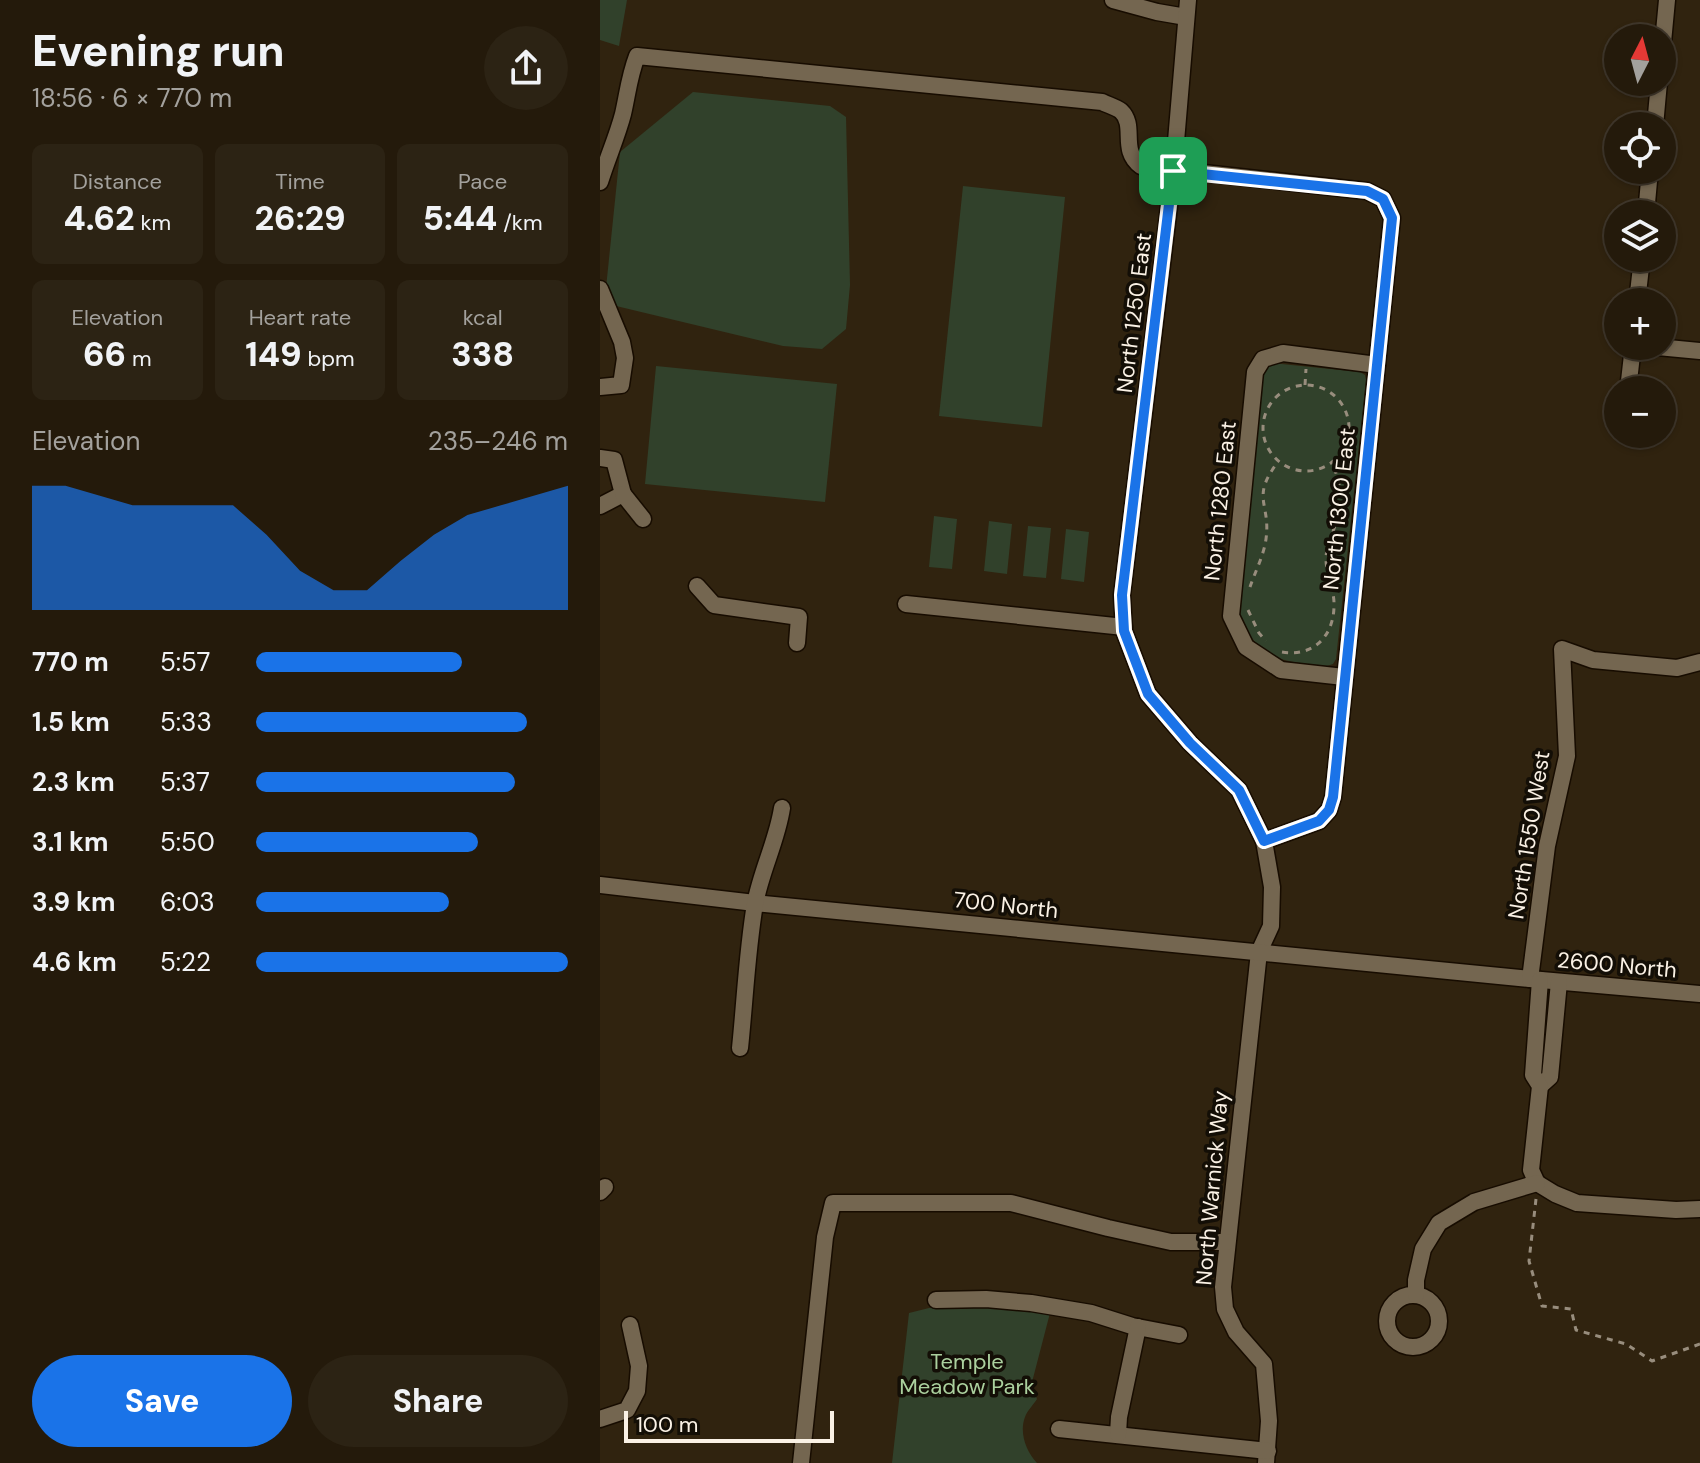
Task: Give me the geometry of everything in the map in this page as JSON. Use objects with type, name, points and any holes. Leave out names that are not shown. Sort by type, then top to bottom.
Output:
[{"type":"street","points":[[1113,0],[1157,12],[1187,8]]},
{"type":"street","points":[[1665,24],[1667,0]]},
{"type":"street","name":"North 1250 East","points":[[1124,629],[1122,595],[1173,171],[1187,8]]},
{"type":"street","points":[[600,182],[614,145],[629,76],[637,56],[1102,102],[1124,114],[1133,160],[1141,166],[1173,171]]},
{"type":"street","name":"North 1300 East","points":[[1173,171],[1367,191],[1383,199],[1392,218],[1333,797],[1329,810],[1319,821],[1264,841]]},
{"type":"street","points":[[600,289],[622,342],[625,358],[621,385],[600,387]]},
{"type":"street","points":[[1676,349],[1700,351]]},
{"type":"street","name":"North 1280 East","points":[[1344,677],[1281,670],[1246,647],[1231,616],[1255,372],[1263,359],[1283,353],[1377,365]]},
{"type":"street","points":[[600,458],[614,460],[623,494],[643,519]]},
{"type":"street","points":[[600,506],[623,494]]},
{"type":"street","points":[[697,586],[714,605],[799,617],[797,643]]},
{"type":"street","points":[[906,604],[1124,629],[1148,694],[1190,743],[1239,790],[1264,841],[1272,887],[1271,926],[1259,952]]},
{"type":"street","name":"North 1550 West","points":[[1540,1086],[1533,1075],[1535,980],[1547,846],[1567,756],[1562,649],[1593,660],[1677,668],[1700,662]]},
{"type":"street","points":[[740,1048],[755,903],[769,852],[779,830],[782,808]]},
{"type":"street","name":"700 North","points":[[600,885],[1409,967]]},
{"type":"street","name":"North Warnick Way","points":[[1259,952],[1223,1287],[1225,1309],[1236,1332],[1264,1364],[1269,1421],[1267,1457]]},
{"type":"street","name":"2600 North","points":[[1409,967],[1700,994]]},
{"type":"street","points":[[1559,982],[1550,1077],[1540,1086],[1531,1170],[1537,1183],[1577,1203],[1700,1209]]},
{"type":"street","points":[[1416,1295],[1423,1249],[1439,1223],[1474,1202],[1537,1183]]},
{"type":"street","points":[[801,1463],[825,1237],[833,1203],[1011,1203],[1171,1242],[1227,1242]]},
{"type":"street","points":[[936,1300],[986,1299],[1031,1303],[1091,1313],[1179,1335]]},
{"type":"street","points":[[600,1419],[627,1410],[637,1391],[639,1366],[630,1325]]},
{"type":"street","points":[[1118,1434],[1138,1327]]},
{"type":"street","points":[[1059,1429],[1118,1434],[1267,1457]]},
{"type":"path","points":[[1305,385],[1328,390],[1339,399],[1350,425],[1349,439],[1343,453],[1333,464],[1305,472],[1278,462],[1268,451],[1263,437],[1267,409],[1275,398],[1286,389],[1305,385]]},
{"type":"path","points":[[1250,587],[1266,538],[1262,493],[1265,481],[1278,462]]},
{"type":"path","points":[[1282,652],[1293,654],[1322,643],[1329,628],[1334,608],[1326,557],[1341,503],[1340,486],[1333,464]]},
{"type":"path","points":[[1247,600],[1248,612],[1269,644]]},
{"type":"path","points":[[1537,1183],[1529,1261],[1542,1306],[1571,1309],[1576,1330],[1626,1344],[1652,1361],[1700,1344]]},
{"type":"green space","points":[[600,0],[627,0],[619,46],[600,40]]},
{"type":"green space","points":[[693,92],[830,106],[846,117],[850,285],[846,329],[822,349],[783,346],[612,305],[606,288],[620,152]]},
{"type":"green space","points":[[963,186],[1065,197],[1042,427],[939,416]]},
{"type":"green space","points":[[1272,363],[1360,372],[1366,380],[1336,659],[1327,666],[1272,656],[1254,640],[1239,612],[1263,372]]},
{"type":"green space","points":[[656,366],[837,384],[825,502],[645,484]]},
{"type":"green space","points":[[934,516],[957,519],[952,569],[929,567]]},
{"type":"green space","points":[[989,521],[1012,524],[1007,574],[984,571]]},
{"type":"green space","points":[[1028,526],[1051,528],[1046,578],[1023,576]]},
{"type":"green space","points":[[1066,529],[1089,532],[1084,582],[1061,579]]},
{"type":"green space","name":"Temple Meadow Park","points":[[1001,1307],[1050,1313],[1031,1386],[1037,1399],[1023,1423],[1027,1448],[1037,1463],[892,1463],[909,1313],[929,1308]]},
{"type":"route","points":[[1173,171],[1367,191],[1383,199],[1392,218],[1333,797],[1329,810],[1319,821],[1264,841],[1239,790],[1190,743],[1148,694],[1124,631],[1122,595],[1173,171]]}]
